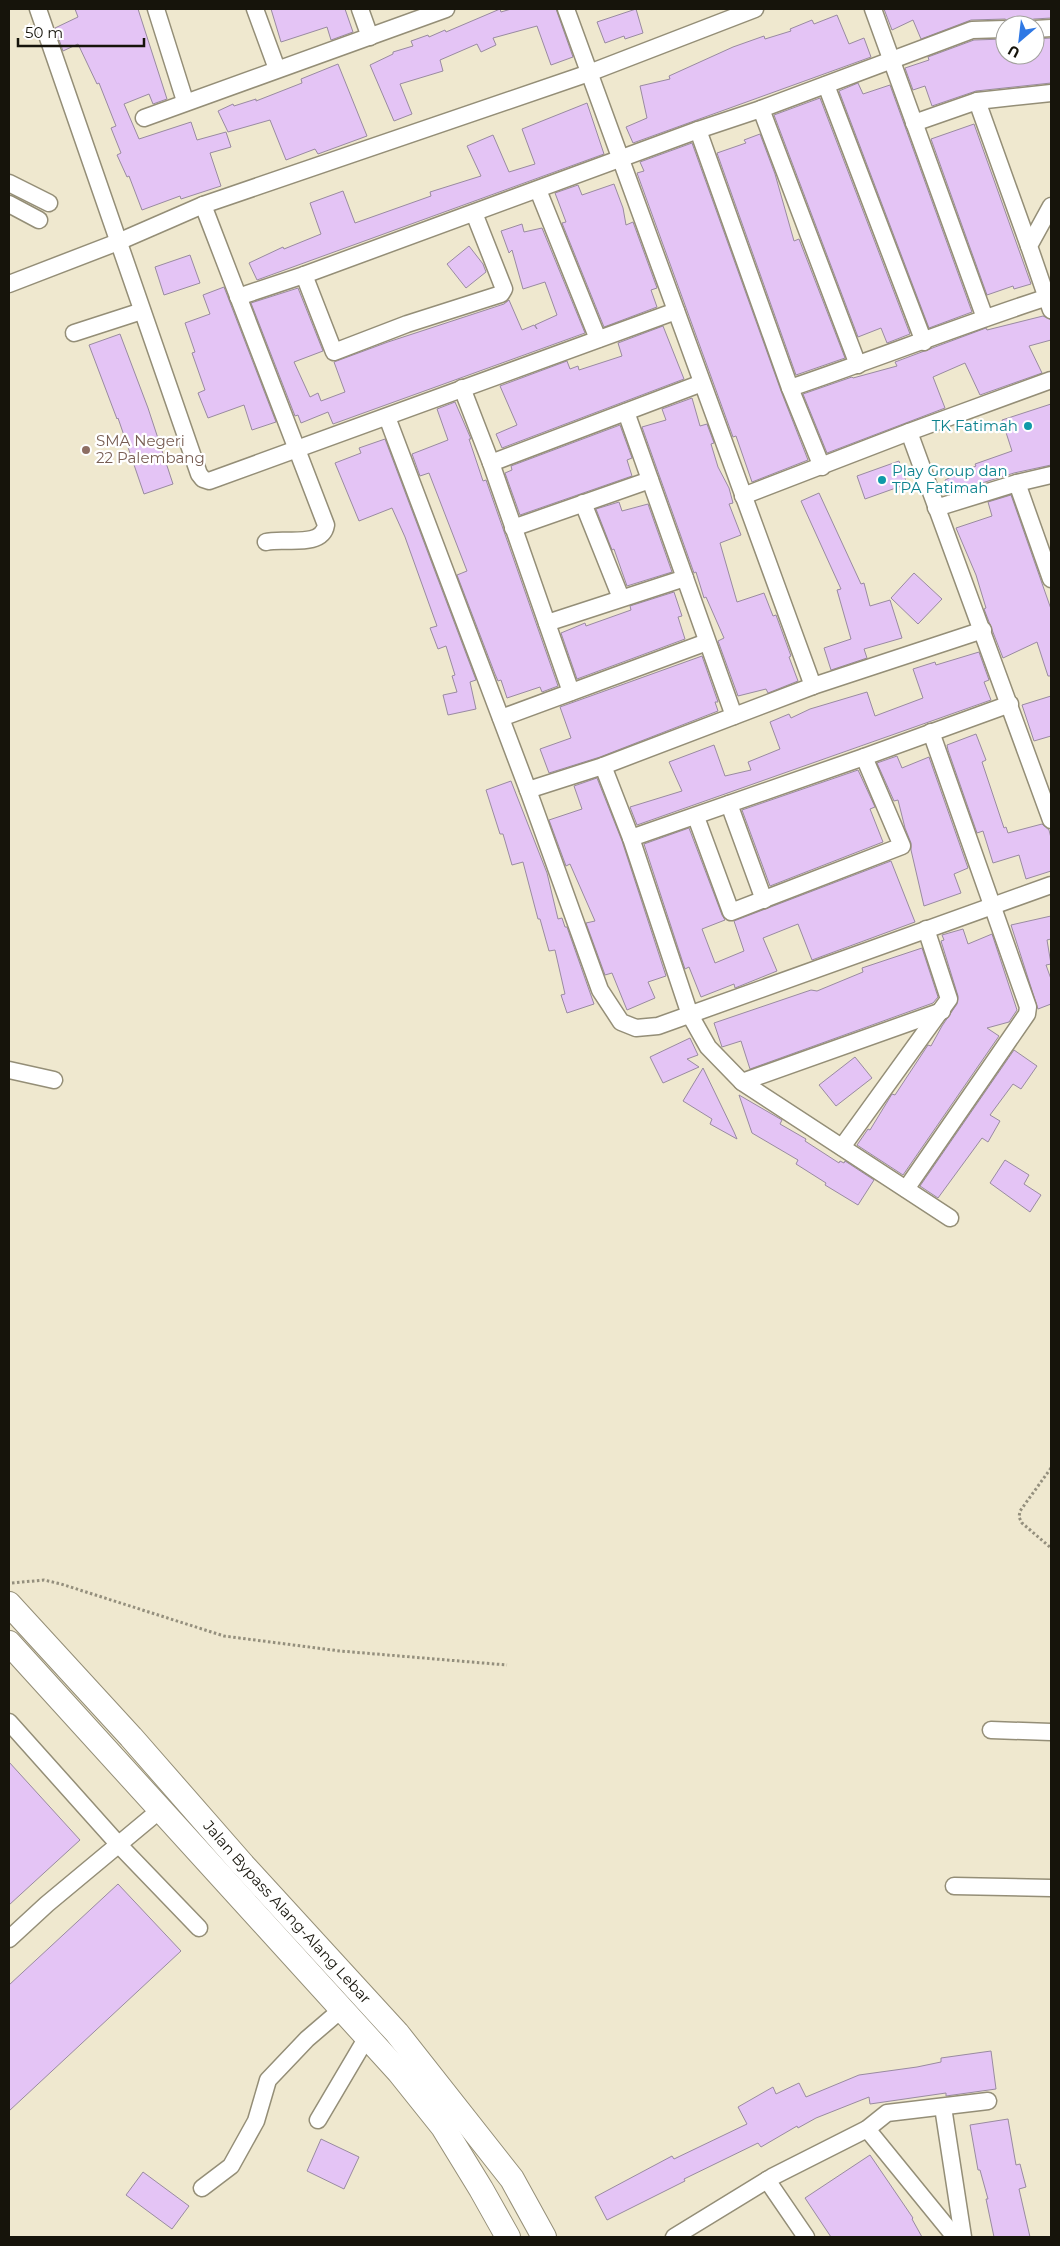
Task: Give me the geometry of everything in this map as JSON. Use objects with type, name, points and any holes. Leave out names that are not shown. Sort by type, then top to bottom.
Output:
[{"type":"highway","name":"Jalan Bypass Alang-Alang Lebar","points":[[9,1600],[243,1865],[397,2034],[512,2179],[544,2237]]},
{"type":"highway","name":"Jalan Bypass Alang-Alang Lebar","points":[[9,1644],[399,2072],[443,2127],[508,2237]]},
{"type":"street","points":[[38,9],[199,474],[209,481],[676,311]]},
{"type":"street","points":[[156,9],[185,101]]},
{"type":"street","points":[[255,9],[277,69]]},
{"type":"street","points":[[360,9],[370,37]]},
{"type":"street","points":[[144,118],[185,101],[446,9]]},
{"type":"street","points":[[566,9],[813,686]]},
{"type":"street","points":[[9,284],[118,242],[203,205],[589,72],[755,9]]},
{"type":"street","points":[[873,9],[985,318]]},
{"type":"street","points":[[238,297],[304,275],[698,130],[761,109],[972,30],[995,30]]},
{"type":"street","points":[[826,85],[924,342]]},
{"type":"street","points":[[914,123],[977,101],[1051,93]]},
{"type":"street","points":[[790,388],[924,342],[985,318],[1049,304],[977,101]]},
{"type":"street","points":[[761,109],[858,365]]},
{"type":"street","points":[[698,130],[790,388],[822,467]]},
{"type":"street","points":[[9,183],[48,203]]},
{"type":"street","points":[[538,190],[598,339]]},
{"type":"street","points":[[9,204],[40,220]]},
{"type":"street","points":[[203,205],[326,528],[321,535],[309,540],[266,542]]},
{"type":"street","points":[[1028,246],[1051,206]]},
{"type":"street","points":[[304,275],[334,352],[407,324],[501,294],[504,289],[474,213]]},
{"type":"street","points":[[74,333],[142,311]]},
{"type":"street","points":[[743,496],[1051,380]]},
{"type":"street","points":[[490,463],[702,384]]},
{"type":"street","points":[[462,388],[571,692]]},
{"type":"street","points":[[626,412],[734,716]]},
{"type":"street","points":[[387,416],[528,790],[600,990],[621,1022],[636,1028],[658,1026],[1051,885]]},
{"type":"street","points":[[909,432],[1051,820]]},
{"type":"street","points":[[936,508],[1017,483],[1051,475]]},
{"type":"street","points":[[513,528],[650,480]]},
{"type":"street","points":[[1017,483],[1049,569]]},
{"type":"street","points":[[583,504],[621,598]]},
{"type":"street","points":[[547,624],[685,578]]},
{"type":"street","points":[[528,790],[603,766],[813,686],[983,630]]},
{"type":"street","points":[[501,718],[707,642]]},
{"type":"street","points":[[631,838],[864,758],[1010,704]]},
{"type":"street","points":[[906,1189],[1027,1014],[1028,1007],[931,732]]},
{"type":"street","points":[[696,816],[731,912],[902,846],[864,758]]},
{"type":"street","points":[[603,766],[631,838],[690,1015],[708,1047],[742,1082],[950,1218]]},
{"type":"street","points":[[729,804],[764,900]]},
{"type":"street","points":[[842,1148],[949,999],[926,929]]},
{"type":"street","points":[[742,1082],[942,1011]]},
{"type":"street","points":[[9,1070],[54,1080]]},
{"type":"street","points":[[9,1722],[120,1845],[199,1928]]},
{"type":"street","points":[[991,1730],[1051,1732]]},
{"type":"street","points":[[9,1939],[47,1904],[160,1810]]},
{"type":"street","points":[[954,1886],[1051,1888]]},
{"type":"street","points":[[202,2188],[231,2166],[256,2121],[268,2080],[307,2038],[342,2009]]},
{"type":"street","points":[[318,2120],[367,2036]]},
{"type":"street","points":[[674,2237],[767,2180],[867,2129],[887,2113],[988,2102]]},
{"type":"street","points":[[943,2107],[963,2237]]},
{"type":"street","points":[[867,2129],[955,2237]]},
{"type":"street","points":[[767,2180],[806,2237]]},
{"type":"path","points":[[1051,1468],[1020,1511],[1019,1517],[1022,1523],[1051,1548]]},
{"type":"path","points":[[9,1600],[44,1580],[224,1636],[340,1651],[508,1665]]},
{"type":"building","points":[[75,9],[138,9],[167,99],[153,104],[149,94],[124,104],[139,139],[191,122],[197,140],[226,132],[231,147],[210,153],[221,186],[181,199],[180,196],[142,210],[129,176],[127,177],[117,155],[121,153],[111,128],[116,126],[99,83],[97,84],[78,44],[63,51],[55,28],[78,17]]},
{"type":"building","points":[[271,9],[345,9],[353,32],[331,40],[327,27],[281,42]]},
{"type":"building","points":[[500,9],[501,12],[511,9],[556,9],[573,57],[551,65],[537,26],[493,38],[496,45],[481,52],[477,44],[440,60],[443,71],[400,84],[412,114],[394,121],[370,65],[393,54],[393,52],[413,46],[411,41],[428,35],[429,37],[445,30],[446,32]]},
{"type":"building","points":[[636,9],[643,33],[625,39],[624,36],[605,43],[597,22]]},
{"type":"building","points":[[884,9],[1051,9],[1051,18],[1045,18],[1045,15],[995,15],[995,19],[971,20],[921,39],[913,20],[892,30]]},
{"type":"building","points":[[837,15],[849,44],[864,38],[871,57],[633,143],[626,127],[647,118],[640,86],[670,79],[669,76],[733,47],[764,36],[765,39],[791,31],[790,29],[812,20],[814,24]]},
{"type":"building","points":[[1045,38],[1051,38],[1051,83],[976,91],[932,106],[925,86],[913,90],[905,68],[929,60],[928,57],[974,40],[995,39],[995,65],[1045,65]]},
{"type":"building","points":[[338,64],[367,136],[318,154],[315,149],[286,160],[270,120],[228,132],[218,111],[233,104],[234,106],[256,99],[256,101],[302,83],[301,79]]},
{"type":"building","points":[[858,83],[863,94],[890,85],[972,312],[929,328],[839,91]]},
{"type":"building","points":[[820,98],[910,334],[887,343],[881,328],[858,337],[774,115]]},
{"type":"building","points":[[587,103],[604,154],[257,280],[249,263],[283,247],[284,249],[321,234],[310,203],[343,191],[355,223],[431,196],[430,192],[481,176],[467,146],[493,135],[509,172],[535,164],[522,129]]},
{"type":"building","points":[[974,124],[1031,284],[1014,289],[1013,286],[987,295],[931,139]]},
{"type":"building","points":[[760,134],[775,174],[794,241],[799,239],[845,358],[796,375],[717,153],[746,143],[744,140]]},
{"type":"building","points":[[692,143],[781,391],[808,460],[752,482],[736,436],[733,437],[637,173],[644,171],[640,162]]},
{"type":"building","points":[[614,184],[623,208],[626,225],[633,222],[657,288],[651,290],[657,307],[604,327],[562,223],[566,222],[555,193],[578,185],[582,195]]},
{"type":"building","points":[[522,224],[524,232],[542,228],[585,333],[333,424],[328,412],[301,423],[298,415],[295,416],[251,303],[298,288],[323,351],[294,362],[310,397],[318,393],[321,401],[345,392],[334,362],[388,342],[504,304],[509,300],[522,330],[534,325],[537,329],[535,325],[557,315],[545,282],[523,289],[512,250],[509,253],[501,231]]},
{"type":"building","points":[[469,246],[483,264],[486,272],[466,288],[447,264]]},
{"type":"building","points":[[190,255],[200,283],[164,295],[155,267]]},
{"type":"building","points":[[224,287],[276,422],[252,430],[244,405],[208,418],[198,393],[205,390],[192,353],[195,352],[185,323],[210,314],[203,295]]},
{"type":"building","points":[[1043,316],[1051,320],[1051,340],[1029,346],[1042,373],[980,395],[965,363],[933,377],[945,408],[827,453],[803,394],[852,377],[897,366],[895,362],[986,328],[987,330]]},
{"type":"building","points":[[663,326],[684,379],[502,448],[496,434],[517,425],[500,386],[567,361],[570,369],[578,366],[579,370],[622,356],[618,343]]},
{"type":"building","points":[[120,334],[148,408],[173,484],[144,494],[118,418],[89,345]]},
{"type":"building","points":[[692,398],[700,426],[707,424],[714,443],[711,444],[718,467],[729,488],[733,503],[729,504],[741,535],[720,543],[737,602],[764,593],[773,616],[776,615],[798,681],[768,693],[766,689],[738,696],[718,641],[724,638],[706,597],[704,598],[696,572],[694,573],[642,427],[666,420],[662,409]]},
{"type":"building","points":[[455,402],[471,439],[469,439],[483,481],[486,480],[558,686],[542,692],[540,687],[507,698],[501,680],[498,681],[495,674],[457,575],[467,571],[429,473],[420,476],[412,454],[448,440],[437,409]]},
{"type":"building","points":[[1051,404],[1051,465],[1014,473],[950,493],[945,480],[976,466],[975,464],[1012,451],[1002,420]]},
{"type":"building","points":[[620,425],[632,458],[627,460],[632,476],[520,515],[505,473],[512,470],[511,466]]},
{"type":"building","points":[[385,439],[476,680],[470,682],[476,709],[448,715],[443,695],[457,692],[452,676],[455,675],[446,646],[438,649],[430,628],[437,626],[405,537],[392,508],[359,521],[335,463],[361,453],[359,448]]},
{"type":"building","name":"Play Group dan TPA Fatimah","points":[[899,461],[907,484],[865,499],[857,476]]},
{"type":"building","points":[[819,493],[861,584],[864,583],[870,606],[890,600],[902,638],[864,649],[867,658],[831,670],[824,648],[851,639],[837,590],[841,589],[801,501]]},
{"type":"building","points":[[1011,495],[1051,609],[1051,676],[1048,676],[1037,642],[1003,658],[984,609],[986,608],[976,575],[956,528],[992,516],[988,502]]},
{"type":"building","points":[[619,502],[622,511],[648,504],[672,572],[627,586],[614,549],[612,550],[596,509]]},
{"type":"building","points":[[914,573],[942,599],[918,624],[891,598]]},
{"type":"building","points":[[674,592],[682,616],[678,617],[685,639],[577,679],[561,633],[585,623],[586,626],[631,610],[630,606]]},
{"type":"building","points":[[979,652],[989,680],[984,682],[991,700],[637,825],[630,807],[682,791],[669,762],[714,745],[725,776],[751,770],[748,762],[780,749],[770,722],[789,714],[791,718],[810,709],[867,692],[875,716],[923,698],[913,669],[935,662],[936,665]]},
{"type":"building","points":[[702,656],[718,702],[715,702],[718,711],[600,757],[549,773],[540,749],[571,738],[560,707]]},
{"type":"building","points":[[1051,696],[1051,736],[1034,741],[1022,705]]},
{"type":"building","points":[[976,734],[986,760],[982,762],[1004,828],[1006,827],[1008,833],[1042,824],[1049,830],[1051,838],[1051,871],[1026,879],[1019,855],[993,863],[983,831],[977,833],[947,745]]},
{"type":"building","points":[[897,756],[902,768],[929,757],[968,868],[954,874],[961,893],[924,906],[911,843],[898,800],[894,801],[877,763]]},
{"type":"building","points":[[858,770],[875,807],[870,809],[883,842],[770,886],[742,810]]},
{"type":"building","points":[[597,778],[622,841],[666,976],[648,982],[655,998],[627,1010],[612,973],[605,975],[586,923],[595,921],[570,864],[566,866],[549,820],[582,809],[574,786]]},
{"type":"building","points":[[511,781],[547,873],[558,919],[562,918],[565,927],[567,927],[594,1004],[567,1013],[561,995],[565,994],[555,950],[549,951],[540,919],[538,919],[523,862],[512,865],[503,834],[500,834],[486,790]]},
{"type":"building","points":[[689,828],[725,920],[702,929],[715,963],[744,951],[734,921],[891,861],[915,922],[812,960],[798,924],[763,938],[777,971],[735,988],[734,984],[701,997],[689,967],[685,969],[644,844]]},
{"type":"building","points":[[1051,916],[1051,939],[1047,940],[1051,964],[1046,965],[1051,979],[1051,1004],[1038,1009],[1011,925]]},
{"type":"building","points":[[963,929],[968,944],[992,934],[1017,1010],[1009,1022],[987,1028],[999,1036],[903,1175],[857,1145],[868,1129],[870,1130],[892,1094],[895,1095],[928,1045],[931,1046],[957,1004],[958,996],[941,941],[944,940],[942,935]]},
{"type":"building","points":[[922,948],[938,997],[933,1003],[750,1069],[741,1041],[722,1047],[714,1023],[811,990],[817,991],[863,972],[862,968]]},
{"type":"building","points":[[690,1038],[698,1055],[687,1059],[699,1067],[663,1083],[650,1057]]},
{"type":"building","points":[[1014,1050],[1037,1066],[1021,1089],[1013,1084],[990,1115],[1000,1121],[988,1142],[982,1138],[938,1198],[920,1186]]},
{"type":"building","points":[[855,1057],[872,1078],[836,1106],[819,1085]]},
{"type":"building","points":[[703,1068],[737,1139],[710,1124],[712,1119],[683,1101]]},
{"type":"building","points":[[739,1095],[782,1120],[780,1124],[806,1139],[805,1141],[839,1163],[840,1161],[844,1163],[845,1161],[874,1180],[858,1205],[825,1185],[826,1183],[796,1164],[798,1160],[752,1133]]},
{"type":"building","points":[[1005,1160],[1029,1175],[1024,1184],[1041,1195],[1030,1212],[990,1183]]},
{"type":"building","points":[[9,1762],[80,1840],[9,1905]]},
{"type":"building","points":[[118,1884],[181,1951],[9,2111],[9,1985]]},
{"type":"building","points":[[991,2051],[996,2089],[946,2096],[946,2093],[870,2104],[869,2097],[816,2118],[798,2128],[797,2126],[761,2147],[758,2143],[684,2179],[685,2181],[607,2220],[595,2197],[672,2156],[674,2159],[747,2124],[738,2107],[773,2087],[776,2094],[799,2083],[806,2097],[859,2075],[917,2067],[941,2062],[941,2058]]},
{"type":"building","points":[[1008,2119],[1016,2165],[1020,2164],[1026,2187],[1019,2189],[1030,2237],[994,2237],[986,2199],[988,2199],[980,2170],[978,2170],[970,2125]]},
{"type":"building","points":[[321,2139],[359,2157],[344,2189],[307,2171]]},
{"type":"building","points":[[870,2155],[913,2218],[922,2237],[831,2237],[805,2198]]},
{"type":"building","points":[[143,2172],[189,2206],[172,2229],[126,2195]]},
{"type":"place","name":"TK Fatimah","points":[[1028,426]]},
{"type":"place","name":"SMA Negeri 22 Palembang","points":[[86,450]]},
{"type":"place","name":"Play Group dan TPA Fatimah","points":[[882,480]]}]
